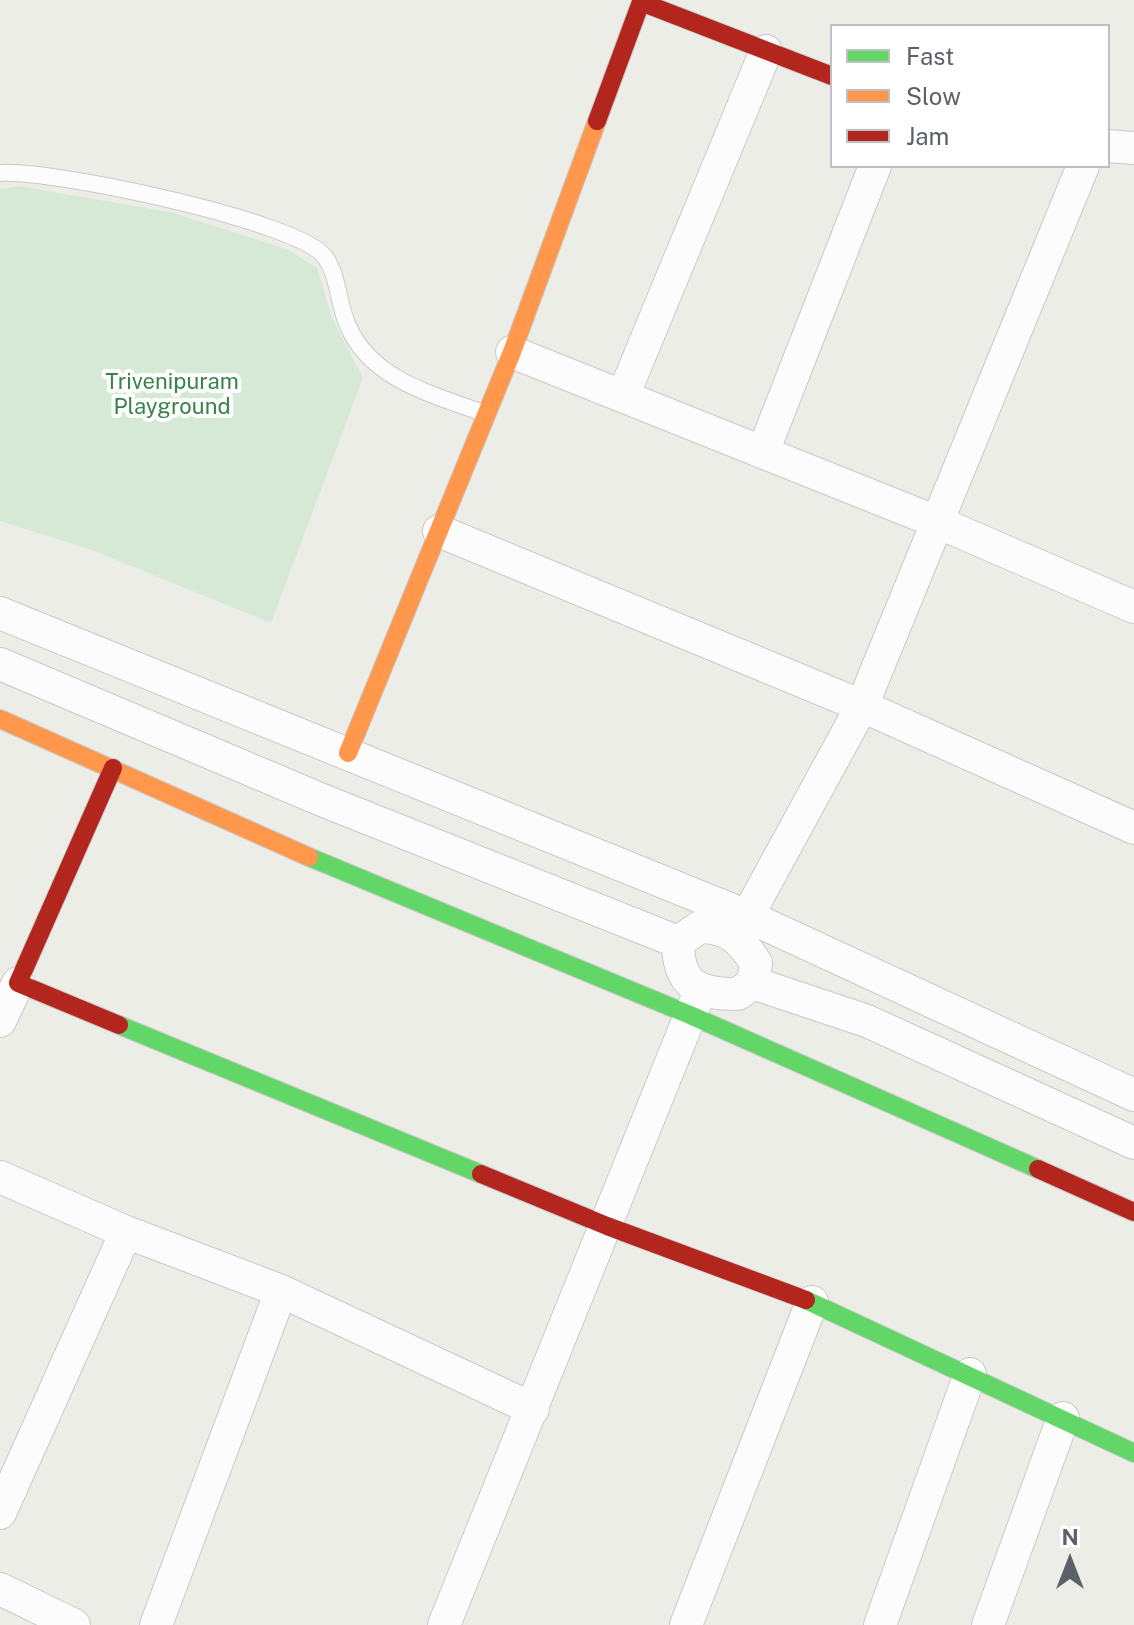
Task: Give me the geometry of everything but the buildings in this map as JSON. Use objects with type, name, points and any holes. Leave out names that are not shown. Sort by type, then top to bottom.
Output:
[{"type":"street","points":[[348,753],[512,352],[641,1],[830,75]]},
{"type":"street","points":[[623,396],[766,51]]},
{"type":"street","points":[[1110,146],[1134,148]]},
{"type":"street","points":[[763,452],[874,168]]},
{"type":"street","points":[[741,927],[862,706],[1082,168]]},
{"type":"street","points":[[512,352],[1133,602]]},
{"type":"street","points":[[439,531],[862,706],[1134,828]]},
{"type":"street","points":[[0,613],[348,753],[741,927],[1134,1095]]},
{"type":"street","points":[[0,664],[322,800],[678,942]]},
{"type":"street","points":[[0,719],[459,921],[695,1003],[1134,1212]]},
{"type":"street","points":[[0,1021],[113,768]]},
{"type":"street","points":[[678,942],[700,927],[741,927]]},
{"type":"street","points":[[695,1003],[738,994],[753,983],[756,963],[741,927]]},
{"type":"street","points":[[444,1625],[695,1003],[678,963],[678,942]]},
{"type":"street","points":[[18,983],[607,1226],[812,1302],[1134,1453]]},
{"type":"street","points":[[753,983],[867,1021],[1134,1143]]},
{"type":"street","points":[[0,1177],[126,1232],[281,1291],[533,1409]]},
{"type":"street","points":[[0,1513],[126,1232]]},
{"type":"street","points":[[156,1625],[281,1291]]},
{"type":"street","points":[[696,1622],[812,1302]]},
{"type":"street","points":[[880,1625],[970,1374]]},
{"type":"street","points":[[988,1625],[1063,1418]]},
{"type":"street","points":[[0,1589],[74,1625]]},
{"type":"lane","points":[[0,173],[81,179],[165,198],[304,240],[325,256],[348,326],[371,362],[419,389],[487,414]]},
{"type":"green space","name":"Trivenipuram Playground","points":[[18,186],[170,212],[287,249],[317,268],[332,318],[363,378],[271,623],[92,550],[0,521],[0,189]]},
{"type":"traffic: fast","points":[[309,857],[690,1015],[1038,1169]]},
{"type":"traffic: fast","points":[[119,1025],[481,1174]]},
{"type":"traffic: fast","points":[[806,1300],[1134,1453]]},
{"type":"traffic: slow","points":[[348,753],[512,352],[597,121]]},
{"type":"traffic: slow","points":[[0,719],[309,857]]},
{"type":"traffic: jam","points":[[597,121],[641,2],[830,75]]},
{"type":"traffic: jam","points":[[113,768],[18,983],[119,1025]]},
{"type":"traffic: jam","points":[[1038,1169],[1134,1212]]},
{"type":"traffic: jam","points":[[481,1174],[607,1226],[806,1300]]}]
